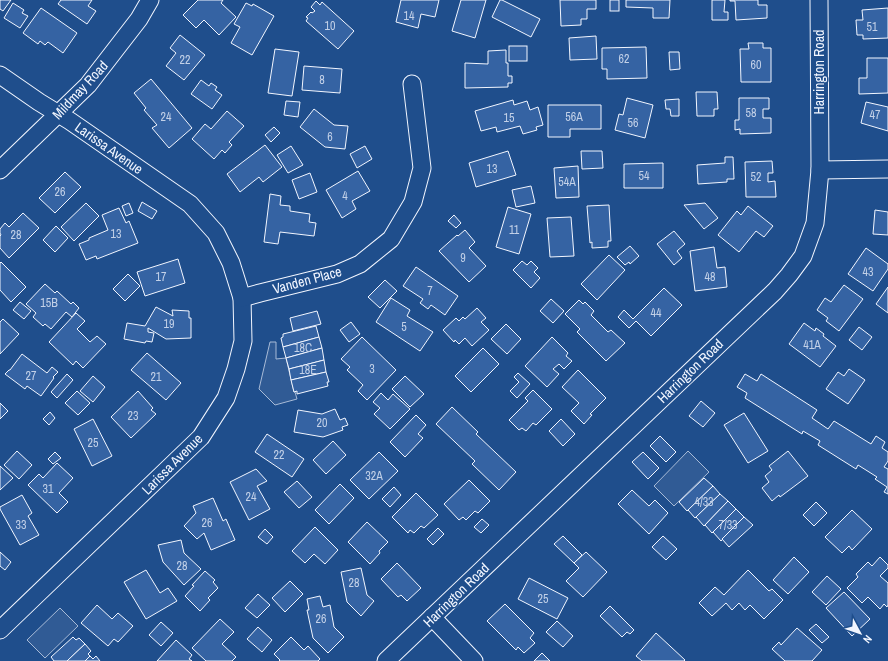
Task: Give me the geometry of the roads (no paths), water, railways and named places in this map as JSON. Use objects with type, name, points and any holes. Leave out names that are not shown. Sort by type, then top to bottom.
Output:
[{"type":"street","name":"Mildmay Road","points":[[0,170],[59,114],[92,80],[139,19],[150,0]]},
{"type":"street","name":"Harrington Road","points":[[386,661],[769,296],[789,275],[803,256],[815,223],[820,170],[818,0]]},
{"type":"street","name":"Larissa Avenue","points":[[0,75],[70,121],[190,204],[216,232],[231,263],[242,298],[243,341],[236,369],[226,398],[201,437],[0,630]]},
{"type":"street","name":"Vanden Place","points":[[242,298],[337,274],[360,264],[391,239],[413,202],[422,168],[412,84]]},
{"type":"street","points":[[820,170],[888,169]]},
{"type":"street","points":[[432,617],[474,661]]}]
